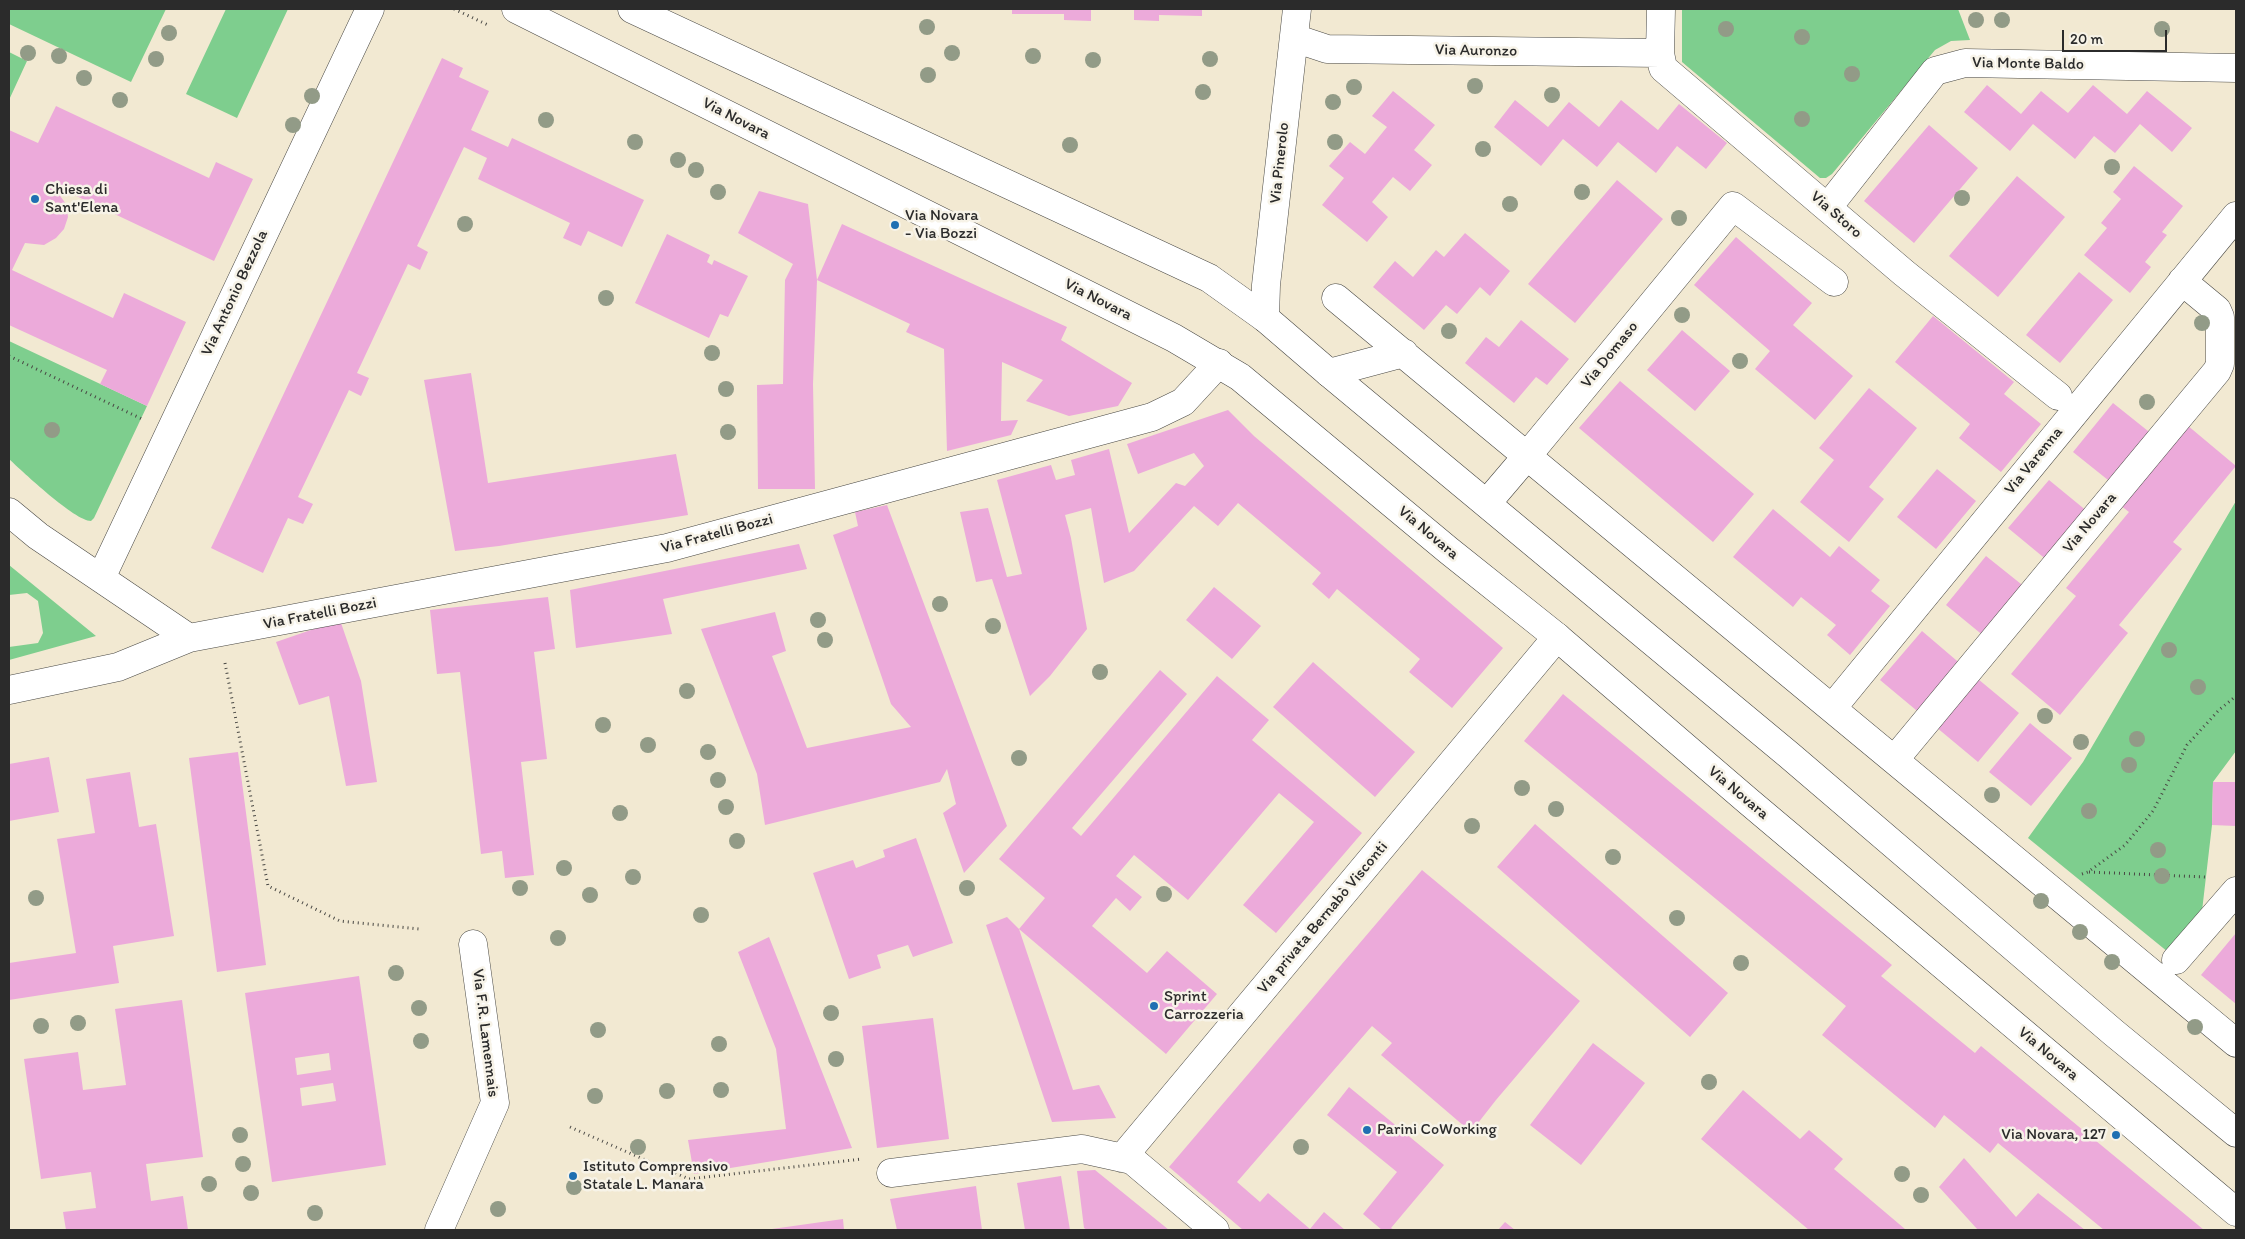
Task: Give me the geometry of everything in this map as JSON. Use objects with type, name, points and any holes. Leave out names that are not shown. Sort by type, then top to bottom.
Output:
[{"type":"street","name":"Via Antonio Bezzola","points":[[101,578],[370,9]]},
{"type":"street","name":"Via Novara","points":[[516,9],[1174,338],[1240,377],[1448,550],[1557,637],[1756,808],[2236,1212]]},
{"type":"street","points":[[632,9],[1209,278],[1265,318],[1789,755],[2114,1033],[2236,1134]]},
{"type":"street","name":"Via Pinerolo","points":[[1265,318],[1266,285],[1297,9]]},
{"type":"street","name":"Via Storo","points":[[1661,9],[1660,53],[1663,68],[1904,272],[2067,404]]},
{"type":"street","name":"Via Auronzo","points":[[1294,38],[1327,49],[1660,53]]},
{"type":"street","name":"Via Monte Baldo","points":[[1828,207],[1935,71],[1965,63],[2236,68]]},
{"type":"street","name":"Via Domaso","points":[[1487,504],[1733,206],[1834,282]]},
{"type":"street","name":"Via Varenna","points":[[1833,707],[2067,404],[2182,281],[2236,216]]},
{"type":"street","name":"Via Novara","points":[[1895,759],[2217,371],[2220,364],[2220,317],[2217,310],[2182,281]]},
{"type":"street","points":[[1336,298],[1833,707],[2236,1043]]},
{"type":"street","points":[[1329,373],[1404,353]]},
{"type":"street","name":"Via Fratelli Bozzi","points":[[9,690],[118,667],[189,638],[667,548],[1152,417],[1183,402],[1219,363]]},
{"type":"street","points":[[9,512],[38,536],[189,638]]},
{"type":"street","name":"Via privata Bernabò Visconti","points":[[1122,1158],[1557,637]]},
{"type":"street","points":[[2176,960],[2236,891]]},
{"type":"street","name":"Via F.R. Lamennais","points":[[439,1230],[495,1103],[473,944]]},
{"type":"street","points":[[881,1166],[1082,1149],[1132,1160],[1215,1230]]},
{"type":"path","points":[[9,356],[145,420]]},
{"type":"path","points":[[225,660],[268,886],[340,921],[419,929]]},
{"type":"path","points":[[2079,875],[2088,872],[2125,845],[2153,811],[2187,745],[2219,710],[2236,696]]},
{"type":"path","points":[[2088,872],[2213,877]]},
{"type":"path","points":[[570,1127],[689,1179],[881,1166]]},
{"type":"green space","points":[[9,9],[166,9],[131,82],[9,24]]},
{"type":"green space","points":[[226,9],[288,9],[237,118],[186,94]]},
{"type":"green space","points":[[1682,9],[1958,9],[1970,40],[1951,41],[1935,50],[1832,174],[1826,178],[1820,178],[1682,62]]},
{"type":"green space","points":[[9,52],[27,61],[9,100]]},
{"type":"green space","points":[[9,341],[147,406],[91,521],[83,519],[62,505],[9,459]]},
{"type":"green space","points":[[2236,501],[2236,751],[2213,782],[2212,825],[2202,911],[2168,952],[2028,838],[2083,762]]},
{"type":"green space","points":[[9,565],[96,636],[9,660],[9,647],[38,643],[43,633],[38,601],[27,593],[9,595]]},
{"type":"building","points":[[1012,9],[1091,9],[1091,21],[1064,20],[1064,14],[1012,14]]},
{"type":"building","points":[[1134,9],[1202,9],[1202,16],[1159,15],[1159,21],[1134,20]]},
{"type":"building","points":[[442,58],[463,68],[459,77],[489,91],[471,130],[508,147],[512,138],[644,200],[622,247],[588,231],[581,246],[563,238],[570,223],[478,179],[487,158],[464,147],[417,246],[428,252],[420,270],[408,264],[357,373],[369,378],[361,396],[349,390],[298,497],[313,504],[303,524],[288,518],[263,573],[211,548]]},
{"type":"building","points":[[1987,85],[2021,114],[2041,91],[2068,113],[2093,85],[2127,114],[2147,91],[2192,128],[2172,152],[2140,124],[2115,153],[2094,136],[2075,159],[2033,124],[2010,151],[1964,112]]},
{"type":"building","points":[[1393,91],[1435,125],[1414,150],[1432,165],[1410,191],[1393,177],[1372,202],[1388,217],[1367,242],[1322,205],[1344,178],[1329,166],[1350,142],[1365,154],[1387,127],[1372,116]]},
{"type":"building","points":[[1515,100],[1548,127],[1569,102],[1599,127],[1621,100],[1658,130],[1679,104],[1727,143],[1706,169],[1677,146],[1656,173],[1618,142],[1597,167],[1563,139],[1541,166],[1494,127]]},
{"type":"building","points":[[56,106],[209,178],[216,162],[253,179],[214,261],[70,193],[58,193],[66,204],[68,217],[64,229],[56,238],[44,245],[25,243],[12,270],[113,318],[124,293],[186,322],[147,406],[100,384],[107,370],[9,325],[9,130],[38,143]]},
{"type":"building","points":[[1929,125],[1978,168],[1914,243],[1864,201]]},
{"type":"building","points":[[2134,166],[2183,206],[2162,232],[2167,235],[2145,262],[2151,267],[2130,293],[2084,255],[2107,228],[2101,223],[2121,199],[2113,192]]},
{"type":"building","points":[[2017,176],[2065,217],[1998,297],[1949,256]]},
{"type":"building","points":[[1617,180],[1663,219],[1575,323],[1528,284]]},
{"type":"building","points":[[759,191],[808,204],[817,280],[813,384],[815,489],[758,489],[757,385],[783,384],[785,280],[793,264],[738,233]]},
{"type":"building","points":[[842,224],[1067,327],[1061,340],[1132,383],[1118,406],[1069,416],[1026,401],[1043,380],[1002,362],[1001,421],[1018,420],[1011,435],[947,451],[944,349],[906,332],[910,324],[817,280]]},
{"type":"building","points":[[1465,233],[1510,271],[1490,296],[1480,287],[1457,314],[1446,305],[1424,330],[1373,287],[1395,261],[1413,277],[1436,250],[1444,257]]},
{"type":"building","points":[[667,234],[710,255],[707,262],[712,265],[714,260],[748,276],[728,317],[720,314],[709,338],[635,303]]},
{"type":"building","points":[[1736,237],[1812,303],[1793,325],[1853,376],[1815,420],[1755,369],[1770,351],[1694,285]]},
{"type":"building","points":[[2079,272],[2113,300],[2060,363],[2026,335]]},
{"type":"building","points":[[1933,316],[2014,382],[2004,394],[2041,424],[2001,472],[1959,438],[1970,424],[1895,362]]},
{"type":"building","points":[[1521,320],[1569,359],[1547,385],[1536,377],[1514,403],[1465,363],[1486,337],[1499,347]]},
{"type":"building","points":[[1682,330],[1730,371],[1695,411],[1647,370]]},
{"type":"building","points":[[471,373],[488,483],[676,454],[688,515],[499,546],[455,551],[424,380]]},
{"type":"building","points":[[1620,381],[1754,494],[1713,542],[1579,428]]},
{"type":"building","points":[[1869,388],[1917,428],[1869,487],[1884,499],[1849,542],[1800,502],[1834,460],[1819,448]]},
{"type":"building","points":[[2113,403],[2153,435],[2113,484],[2073,452]]},
{"type":"building","points":[[1228,410],[1254,436],[1503,648],[1452,708],[1409,672],[1420,659],[1337,589],[1329,599],[1312,584],[1321,573],[1238,503],[1218,526],[1194,506],[1134,571],[1104,583],[1091,508],[1065,515],[1071,538],[1087,629],[1050,676],[1030,696],[992,579],[976,582],[960,512],[988,508],[1007,577],[1022,574],[997,480],[1051,465],[1056,480],[1075,475],[1071,460],[1109,449],[1129,533],[1176,483],[1185,486],[1204,466],[1194,453],[1138,474],[1127,444]]},
{"type":"building","points":[[2187,425],[2236,466],[2173,542],[2182,549],[2119,625],[2128,633],[2060,715],[2011,674],[2076,596],[2066,588],[2129,512],[2120,505]]},
{"type":"building","points":[[1937,469],[1976,501],[1936,549],[1897,517]]},
{"type":"building","points":[[2049,480],[2088,512],[2048,561],[2008,528]]},
{"type":"building","points":[[887,505],[1007,826],[964,873],[943,813],[956,804],[947,769],[940,782],[765,825],[757,774],[701,629],[775,612],[786,651],[772,656],[807,748],[911,727],[891,704],[833,535],[858,526],[855,512]]},
{"type":"building","points":[[1773,509],[1830,557],[1839,546],[1880,580],[1871,591],[1890,606],[1850,655],[1827,635],[1836,625],[1801,597],[1793,607],[1733,557]]},
{"type":"building","points":[[799,544],[807,569],[663,599],[672,634],[576,648],[570,590]]},
{"type":"building","points":[[1986,556],[2026,588],[1985,637],[1946,605]]},
{"type":"building","points":[[1214,587],[1261,626],[1232,659],[1186,620]]},
{"type":"building","points":[[548,597],[555,649],[534,652],[547,759],[521,762],[534,875],[505,878],[502,851],[481,854],[460,672],[437,674],[430,610]]},
{"type":"building","points":[[340,620],[361,681],[377,782],[346,786],[329,696],[299,705],[276,642]]},
{"type":"building","points":[[1922,631],[1963,666],[1922,715],[1880,680]]},
{"type":"building","points":[[1313,662],[1415,752],[1375,797],[1273,707]]},
{"type":"building","points":[[1160,670],[1187,694],[1072,828],[1081,836],[1217,676],[1269,720],[1252,740],[1362,833],[1276,933],[1243,905],[1314,822],[1279,793],[1188,900],[1134,855],[1116,876],[1142,897],[1130,911],[1116,898],[1092,926],[1147,973],[1167,951],[1217,994],[1166,1054],[1019,929],[1045,898],[999,859]]},
{"type":"building","points":[[1978,679],[2019,713],[1978,762],[1936,727]]},
{"type":"building","points":[[1563,694],[1892,965],[1881,976],[1975,1053],[1981,1046],[2204,1230],[2104,1230],[1998,1143],[1990,1153],[1944,1115],[1935,1128],[1822,1035],[1846,1006],[1524,741]]},
{"type":"building","points":[[2030,723],[2072,758],[2031,806],[1989,772]]},
{"type":"building","points":[[238,752],[266,965],[217,972],[189,758]]},
{"type":"building","points":[[49,757],[59,812],[9,821],[9,764]]},
{"type":"building","points":[[130,772],[139,827],[156,824],[174,936],[113,946],[119,983],[9,1000],[9,963],[76,953],[57,839],[95,833],[86,779]]},
{"type":"building","points":[[2213,782],[2236,782],[2236,826],[2212,825]]},
{"type":"building","points":[[1535,824],[1728,993],[1690,1037],[1497,867]]},
{"type":"building","points":[[916,838],[953,943],[913,957],[908,945],[877,955],[881,968],[849,979],[813,873],[853,860],[856,868],[885,857],[883,850]]},
{"type":"building","points":[[1422,870],[1580,1001],[1471,1132],[1381,1055],[1392,1043],[1372,1026],[1237,1182],[1260,1202],[1268,1193],[1310,1229],[1324,1212],[1345,1230],[1243,1230],[1169,1167]]},
{"type":"building","points":[[1007,917],[1019,929],[1073,1090],[1099,1085],[1116,1118],[1052,1122],[986,925]]},
{"type":"building","points":[[2236,933],[2236,1004],[2201,975]]},
{"type":"building","points":[[769,937],[852,1148],[694,1174],[688,1140],[786,1129],[776,1049],[738,952]]},
{"type":"building","points":[[359,976],[386,1165],[272,1182],[245,993]],"holes":[[[329,1053],[331,1070],[297,1075],[295,1058]],[[333,1083],[336,1101],[302,1106],[300,1088]]]},
{"type":"building","points":[[182,1000],[203,1157],[146,1164],[151,1201],[183,1196],[188,1230],[66,1230],[63,1212],[96,1208],[91,1172],[41,1179],[24,1059],[78,1052],[83,1090],[126,1085],[115,1009]]},
{"type":"building","points":[[933,1018],[949,1139],[877,1148],[862,1026]]},
{"type":"building","points":[[1593,1043],[1645,1083],[1581,1165],[1530,1125]]},
{"type":"building","points":[[1349,1087],[1444,1165],[1391,1228],[1394,1230],[1382,1230],[1363,1214],[1397,1172],[1327,1115]]},
{"type":"building","points":[[1743,1090],[1800,1139],[1809,1130],[1843,1159],[1834,1169],[1905,1229],[1809,1230],[1701,1139]]},
{"type":"building","points":[[1964,1158],[2016,1217],[2038,1193],[2085,1230],[1978,1230],[1939,1187]]},
{"type":"building","points":[[1095,1170],[1169,1230],[1087,1230],[1084,1228],[1077,1171]]},
{"type":"building","points":[[1061,1176],[1070,1230],[1025,1230],[1017,1183]]},
{"type":"building","points":[[976,1186],[982,1230],[897,1230],[890,1199]]},
{"type":"building","points":[[843,1219],[844,1230],[772,1230],[772,1229]]},
{"type":"building","points":[[1505,1222],[1515,1230],[1498,1230]]},
{"type":"place","name":"Chiesa di Sant'Elena","points":[[35,199]]},
{"type":"place","name":"Via Novara - Via Bozzi","points":[[895,225]]},
{"type":"place","name":"Sprint Carrozzeria","points":[[1154,1006]]},
{"type":"place","name":"Parini CoWorking","points":[[1367,1130]]},
{"type":"place","name":"Via Novara, 127","points":[[2116,1135]]},
{"type":"place","name":"Istituto Comprensivo Statale L. Manara","points":[[573,1176]]}]
